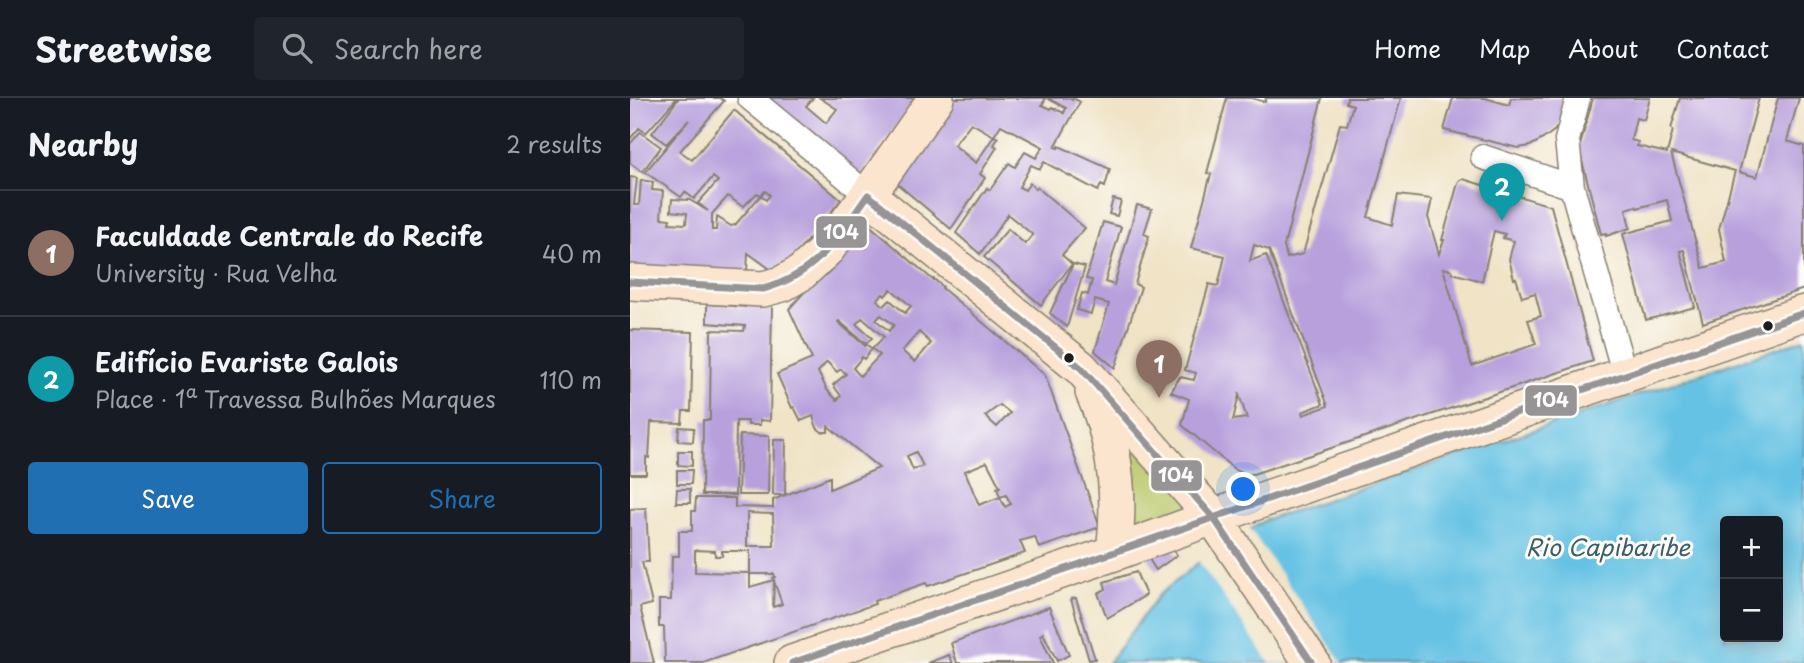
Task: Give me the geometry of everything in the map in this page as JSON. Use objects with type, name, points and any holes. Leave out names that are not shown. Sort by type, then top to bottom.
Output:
[{"type":"street","points":[[750,98],[1081,368],[1226,522],[1312,663]]},
{"type":"street","points":[[630,282],[762,289],[782,284],[801,273],[827,249],[869,195],[936,98]]},
{"type":"street","points":[[1578,98],[1567,140],[1572,187],[1625,376]]},
{"type":"street","points":[[1483,157],[1572,187]]},
{"type":"street","points":[[1226,522],[1804,313]]},
{"type":"street","points":[[792,663],[1114,553],[1267,509],[1804,328]]},
{"type":"street","points":[[1081,368],[1102,414],[1113,453],[1118,514],[1114,553]]},
{"type":"green space","points":[[1077,373],[1213,517],[1128,548]]},
{"type":"water","name":"Rio Capibaribe","points":[[1804,339],[1804,663],[1108,663],[1159,595],[1210,553],[1266,520]]},
{"type":"pier","points":[[1248,526],[1342,663],[1270,663],[1197,559]]},
{"type":"building","points":[[630,98],[677,98],[646,133],[639,128],[630,139]]},
{"type":"building","points":[[679,98],[720,98],[724,101],[680,151],[692,160],[734,110],[841,200],[787,265],[783,263],[773,271],[748,253],[747,272],[630,273],[630,177],[637,178],[634,205],[639,205],[641,180],[653,182],[652,190],[663,191],[661,218],[670,219],[669,223],[686,224],[687,213],[671,211],[672,199],[688,199],[708,211],[698,203],[718,181],[713,177],[694,199],[685,192],[681,197],[645,172],[689,120],[666,144],[652,133]],"holes":[[[765,191],[770,195],[766,200],[761,195]],[[757,193],[761,195],[735,225],[731,226],[717,217],[716,230],[712,230],[712,214],[728,196],[743,207]]]},
{"type":"building","points":[[762,98],[813,98],[806,106],[826,123],[837,109],[820,98],[917,98],[858,179]]},
{"type":"building","points":[[951,98],[1046,98],[1042,105],[1064,113],[1066,108],[1047,98],[1073,98],[1080,102],[1055,147],[1059,146],[1110,169],[1105,187],[1101,185],[1098,191],[1044,162],[1040,169],[1031,165],[1019,187],[1025,190],[1030,183],[1035,189],[1037,187],[1085,228],[1062,255],[1072,264],[1041,305],[984,257],[1008,229],[1025,244],[1033,235],[1008,214],[980,254],[956,233],[987,188],[990,190],[1009,163],[1015,167],[1025,152],[1036,158],[1043,147],[1001,125],[994,136],[998,138],[994,145],[997,147],[980,174],[985,178],[951,229],[894,181]],"holes":[[[971,123],[994,136],[976,163],[954,145]]]},
{"type":"building","points":[[1227,98],[1251,98],[1265,102],[1266,98],[1322,98],[1284,246],[1287,258],[1303,254],[1340,124],[1347,125],[1353,105],[1346,103],[1347,98],[1401,98],[1368,217],[1392,225],[1398,195],[1432,199],[1428,217],[1439,254],[1460,180],[1551,206],[1593,361],[1253,474],[1235,470],[1182,425],[1189,399],[1171,392],[1180,377],[1194,380],[1196,373],[1185,370],[1209,284],[1218,286],[1225,256],[1191,248],[1211,174],[1207,173]],"holes":[[[1494,231],[1505,234],[1503,238],[1514,241],[1509,259],[1514,279],[1516,278],[1522,297],[1535,293],[1541,316],[1528,320],[1536,344],[1472,366],[1443,268],[1482,281]],[[1254,245],[1269,250],[1328,406],[1303,415],[1302,412],[1323,404],[1266,255],[1250,261]],[[1239,395],[1247,418],[1233,420]]]},
{"type":"building","points":[[1453,98],[1485,98],[1509,105],[1511,98],[1568,98],[1563,118],[1555,130],[1530,146],[1518,148],[1444,130]]},
{"type":"building","points":[[1593,98],[1650,98],[1644,120],[1636,118],[1631,140],[1638,142],[1637,146],[1667,153],[1680,98],[1759,98],[1739,172],[1757,177],[1778,98],[1799,98],[1787,141],[1804,146],[1804,289],[1703,323],[1684,250],[1680,251],[1695,307],[1646,320],[1623,234],[1672,221],[1667,200],[1626,209],[1630,228],[1606,236],[1606,233],[1601,234],[1579,149]],"holes":[[[1671,153],[1735,171],[1719,229],[1726,262],[1703,268]]]},
{"type":"building","points":[[640,132],[661,147],[642,172],[630,163],[630,144]]},
{"type":"building","points":[[1113,199],[1121,201],[1117,216],[1109,214]]},
{"type":"building","points":[[1137,205],[1152,209],[1144,234],[1149,236],[1135,284],[1141,287],[1115,368],[1095,351],[1109,304],[1095,300],[1091,314],[1077,310],[1082,293],[1088,295],[1092,280],[1086,279],[1103,222],[1121,227],[1105,282],[1114,285]]},
{"type":"building","points":[[867,223],[1045,375],[1100,527],[1039,548],[1035,537],[1020,541],[1025,553],[928,586],[926,583],[874,601],[875,604],[703,663],[665,663],[664,627],[659,627],[659,600],[671,600],[672,556],[679,556],[679,531],[692,531],[692,511],[695,511],[696,498],[735,498],[735,507],[773,508],[773,500],[830,477],[830,489],[879,468],[828,426],[828,432],[822,432],[817,428],[813,416],[801,421],[794,407],[792,408],[777,374],[812,359],[789,309]],"holes":[[[891,289],[911,306],[905,313],[890,300],[884,306],[877,300]],[[881,315],[894,325],[889,331],[876,320]],[[862,318],[884,337],[872,349],[866,344],[872,338],[856,324]],[[838,322],[866,344],[865,346]],[[919,332],[931,343],[915,362],[902,351]],[[872,349],[880,355],[860,376],[853,368]],[[827,362],[837,372],[841,369],[846,374],[833,385],[841,396],[837,400],[827,390],[818,372]],[[1000,405],[1010,413],[997,427],[985,416]],[[916,452],[923,466],[913,470],[907,456]],[[987,462],[1000,487],[997,488],[1000,497],[979,505],[965,471]],[[1006,495],[1011,504],[1005,507],[1000,497]],[[747,513],[773,514],[774,546],[747,546]],[[695,550],[715,551],[715,556],[722,556],[722,551],[750,551],[750,573],[695,572]],[[750,574],[774,574],[774,580],[750,587]],[[774,581],[782,604],[773,607]]]},
{"type":"building","points":[[1073,264],[1085,267],[1067,327],[1050,313]]},
{"type":"building","points":[[745,303],[772,305],[770,421],[760,420],[760,425],[748,425],[748,421],[736,421],[735,495],[702,495],[703,420],[710,420],[711,330],[744,331],[745,326],[707,323],[707,304],[745,307]]},
{"type":"building","points":[[630,330],[693,332],[691,411],[683,411],[682,423],[651,422],[646,474],[630,474]]},
{"type":"building","points":[[679,427],[694,428],[693,442],[678,441]]},
{"type":"building","points":[[740,435],[769,436],[768,495],[738,495]]},
{"type":"building","points":[[774,440],[786,440],[785,495],[773,495]]},
{"type":"building","points":[[678,451],[692,451],[692,466],[678,465]]},
{"type":"building","points":[[677,470],[692,470],[691,484],[677,484]]},
{"type":"building","points":[[677,489],[690,489],[690,503],[676,503]]},
{"type":"building","points":[[646,508],[649,562],[642,562],[652,604],[640,607],[654,663],[630,663],[630,509]]},
{"type":"building","points":[[1166,539],[1177,555],[1156,570],[1145,553]]},
{"type":"building","points":[[1136,572],[1146,595],[1107,618],[1098,593],[1106,589],[1104,582]]},
{"type":"building","points":[[1076,598],[1095,659],[1089,660],[1071,599]]},
{"type":"building","points":[[1049,607],[1069,655],[1057,661],[1043,633],[1040,635],[1053,663],[957,663],[951,643]]},
{"type":"building","points":[[949,655],[953,663],[928,663]]},
{"type":"transit line","name":"104","points":[[630,282],[763,289],[781,283],[812,264],[836,240],[868,195],[1081,368],[1213,517],[1312,663]]},
{"type":"transit line","name":"104","points":[[792,663],[1804,313]]},
{"type":"place","name":"Edifício Evariste Galois","points":[[1502,221]]},
{"type":"place","name":"Faculdade Centrale do Recife","points":[[1159,398]]}]
